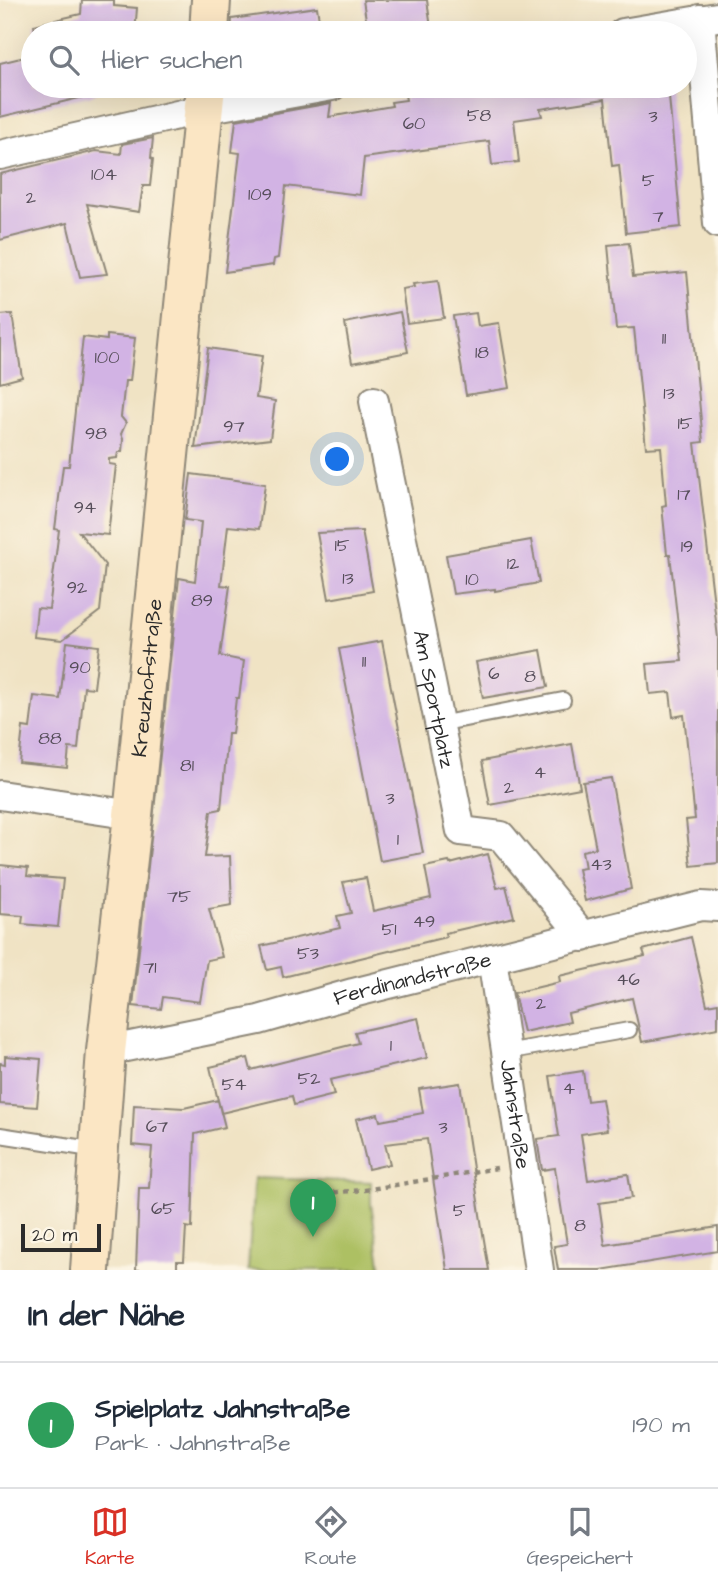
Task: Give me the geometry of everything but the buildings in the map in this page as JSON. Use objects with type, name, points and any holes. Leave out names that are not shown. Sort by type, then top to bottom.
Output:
[{"type":"street","points":[[210,21],[211,0]]},
{"type":"street","points":[[709,18],[718,223]]},
{"type":"street","points":[[0,155],[201,98]]},
{"type":"street","name":"Kreuzhofstraße","points":[[90,1270],[106,1051],[133,815],[205,98]]},
{"type":"street","name":"Am Sportplatz","points":[[374,401],[461,831],[501,836],[584,937]]},
{"type":"street","points":[[0,795],[133,815]]},
{"type":"street","name":"Ferdinandstraße","points":[[106,1051],[259,1020],[701,906],[718,907]]},
{"type":"street","name":"Jahnstraße","points":[[492,958],[539,1270]]},
{"type":"lane","points":[[439,724],[563,700]]},
{"type":"lane","points":[[506,1052],[629,1030]]},
{"type":"lane","points":[[0,1135],[99,1150]]},
{"type":"path","points":[[324,1193],[365,1190],[523,1164]]},
{"type":"green space","points":[[254,1178],[371,1182],[371,1204],[381,1270],[248,1270]]},
{"type":"place","name":"Spielplatz Jahnstraße","points":[[313,1237]]}]
